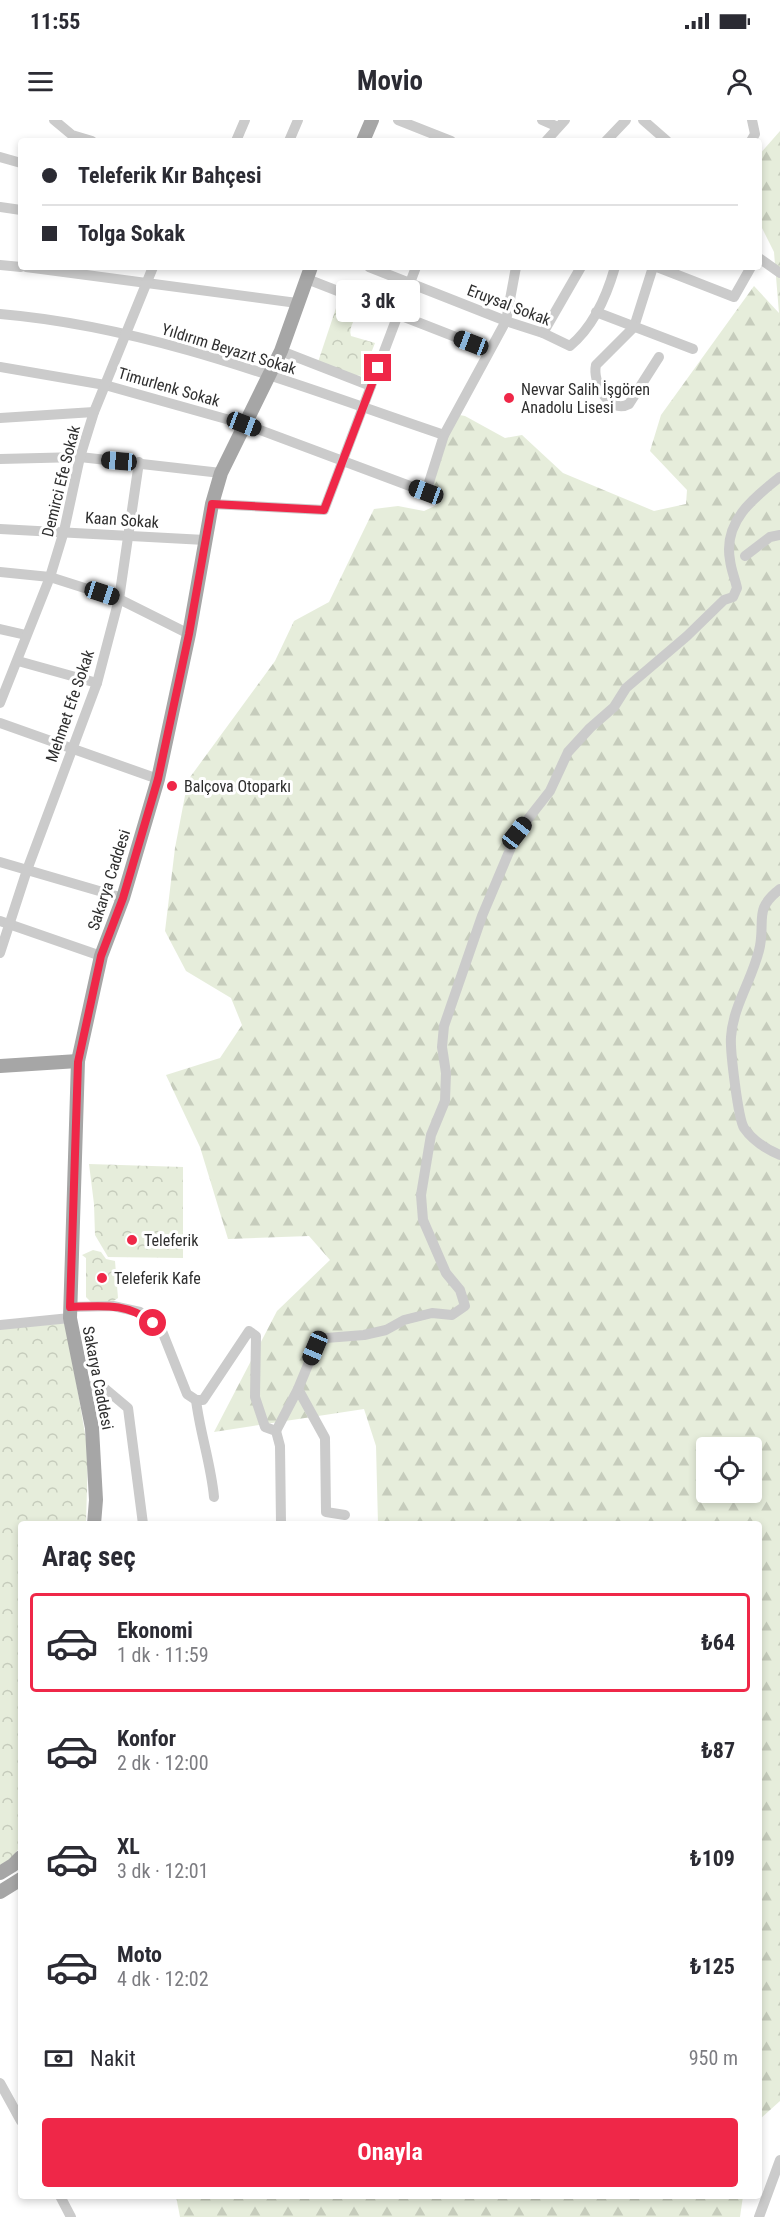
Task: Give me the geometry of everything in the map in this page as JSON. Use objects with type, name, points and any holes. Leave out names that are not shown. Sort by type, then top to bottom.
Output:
[{"type":"main road","points":[[364,138],[372,120]]},
{"type":"main road","name":"Sakarya Caddesi","points":[[94,1521],[96,1500],[92,1428],[70,1313],[78,1062],[101,956],[123,898],[158,779],[189,634],[212,504],[221,473],[281,351],[309,273]]},
{"type":"main road","points":[[0,1066],[78,1062]]},
{"type":"main road","points":[[0,1873],[18,1860]]},
{"type":"main road","points":[[0,1892],[18,1881]]},
{"type":"street","points":[[54,120],[72,135],[82,138]]},
{"type":"street","points":[[237,138],[244,120]]},
{"type":"street","points":[[290,138],[298,120]]},
{"type":"street","points":[[398,120],[443,138]]},
{"type":"street","points":[[542,120],[561,123]]},
{"type":"street","points":[[609,138],[626,120]]},
{"type":"street","points":[[643,120],[664,138]]},
{"type":"street","points":[[752,120],[756,134],[753,138]]},
{"type":"street","points":[[548,138],[561,123]]},
{"type":"street","points":[[0,157],[18,162]]},
{"type":"street","points":[[0,207],[18,210]]},
{"type":"street","points":[[762,260],[780,273]]},
{"type":"street","points":[[0,265],[18,267]]},
{"type":"street","points":[[50,270],[297,303]]},
{"type":"street","name":"Demirci Efe Sokak","points":[[0,703],[50,577],[64,531],[80,457],[94,412],[152,270]]},
{"type":"street","name":"Eruysal Sokak","points":[[377,270],[506,321],[543,333],[570,346],[583,335],[596,312]]},
{"type":"street","points":[[212,504],[324,510],[415,270]]},
{"type":"street","points":[[444,435],[506,321],[515,270]]},
{"type":"street","points":[[543,333],[579,270]]},
{"type":"street","points":[[614,270],[596,312],[693,349]]},
{"type":"street","points":[[654,270],[634,327],[596,365],[595,373],[601,392],[619,406],[629,404],[659,357]]},
{"type":"street","points":[[663,270],[734,297],[749,270]]},
{"type":"street","points":[[309,273],[398,315],[489,350]]},
{"type":"street","name":"Yıldırım Beyazıt Sokak","points":[[0,314],[128,333],[268,375],[444,435]]},
{"type":"street","points":[[281,351],[371,386]]},
{"type":"street","name":"Timurlenk Sokak","points":[[0,367],[105,385],[244,424],[426,492],[444,435]]},
{"type":"street","points":[[0,418],[94,412]]},
{"type":"street","points":[[0,459],[80,457],[221,473]]},
{"type":"street","name":"Mehmet Efe Sokak","points":[[0,952],[5,923],[97,682],[119,599],[139,462]]},
{"type":"street","points":[[281,1521],[280,1446],[276,1431],[298,1389],[315,1348],[326,1338],[364,1335],[386,1330],[404,1320],[432,1312],[452,1315],[465,1306],[460,1290],[446,1273],[423,1220],[422,1195],[431,1135],[445,1101],[446,1072],[442,1047],[444,1026],[482,916],[517,833],[550,791],[568,752],[614,707],[626,688],[687,636],[724,600],[733,597],[737,588],[729,558],[729,541],[736,518],[760,493],[780,477]]},
{"type":"street","name":"Kaan Sokak","points":[[0,529],[205,540]]},
{"type":"street","points":[[745,556],[770,537],[780,535]]},
{"type":"street","points":[[0,572],[50,577],[119,599],[189,634]]},
{"type":"street","points":[[0,629],[26,635]]},
{"type":"street","points":[[18,661],[97,682]]},
{"type":"street","points":[[0,723],[158,779]]},
{"type":"street","points":[[0,862],[123,898]]},
{"type":"street","points":[[780,889],[767,900],[760,917],[760,945],[739,1004],[731,1037],[738,1105],[744,1127],[764,1148],[780,1155]]},
{"type":"street","points":[[5,923],[101,956]]},
{"type":"street","points":[[0,1324],[112,1306],[140,1312],[162,1331],[187,1394],[196,1400],[203,1400],[249,1331],[256,1336],[255,1397],[265,1427],[276,1431]]},
{"type":"street","points":[[83,1386],[103,1387],[128,1408],[143,1521]]},
{"type":"street","points":[[298,1389],[325,1438],[326,1512],[345,1515]]},
{"type":"street","points":[[196,1400],[200,1431],[212,1470],[214,1497]]},
{"type":"street","points":[[0,2083],[18,2116]]},
{"type":"street","points":[[759,2217],[780,2160]]},
{"type":"street","points":[[62,2199],[71,2217]]},
{"type":"green space","points":[[780,131],[780,2101],[762,2117],[762,1521],[378,1521],[376,1446],[364,1409],[214,1432],[277,1311],[330,1260],[309,1236],[228,1239],[200,1147],[166,1075],[220,1058],[242,1025],[231,998],[186,971],[165,931],[175,848],[188,780],[275,661],[294,621],[329,602],[374,509],[398,506],[424,511],[437,505],[433,478],[454,414],[465,416],[505,438],[522,435],[563,473],[654,511],[686,504],[687,490],[650,451],[661,415],[754,286],[779,313],[774,252],[762,228],[762,152]]},
{"type":"green space","points":[[339,299],[361,310],[352,326],[351,336],[375,343],[362,376],[318,362]]},
{"type":"green space","points":[[89,1164],[183,1167],[183,1258],[108,1257],[95,1235]]},
{"type":"green space","name":"Teleferik Kafe","points":[[93,1250],[101,1252],[106,1259],[115,1261],[118,1298],[112,1302],[91,1302],[86,1297],[86,1258],[82,1255]]},
{"type":"green space","points":[[66,1323],[88,1451],[86,1521],[18,1521],[18,1849],[12,1858],[0,1865],[0,1329]]},
{"type":"green space","points":[[177,2199],[743,2199],[740,2217],[180,2217]]},
{"type":"place","name":"Nevvar Salih İşgören Anadolu Lisesi","points":[[509,398]]},
{"type":"place","name":"Balçova Otoparkı","points":[[172,786]]},
{"type":"place","name":"Teleferik","points":[[132,1240]]},
{"type":"place","name":"Teleferik Kafe","points":[[102,1278]]},
{"type":"route","points":[[153,1323],[140,1312],[112,1306],[70,1307],[78,1062],[101,956],[123,898],[158,779],[189,634],[212,504],[324,510],[378,368]]}]
